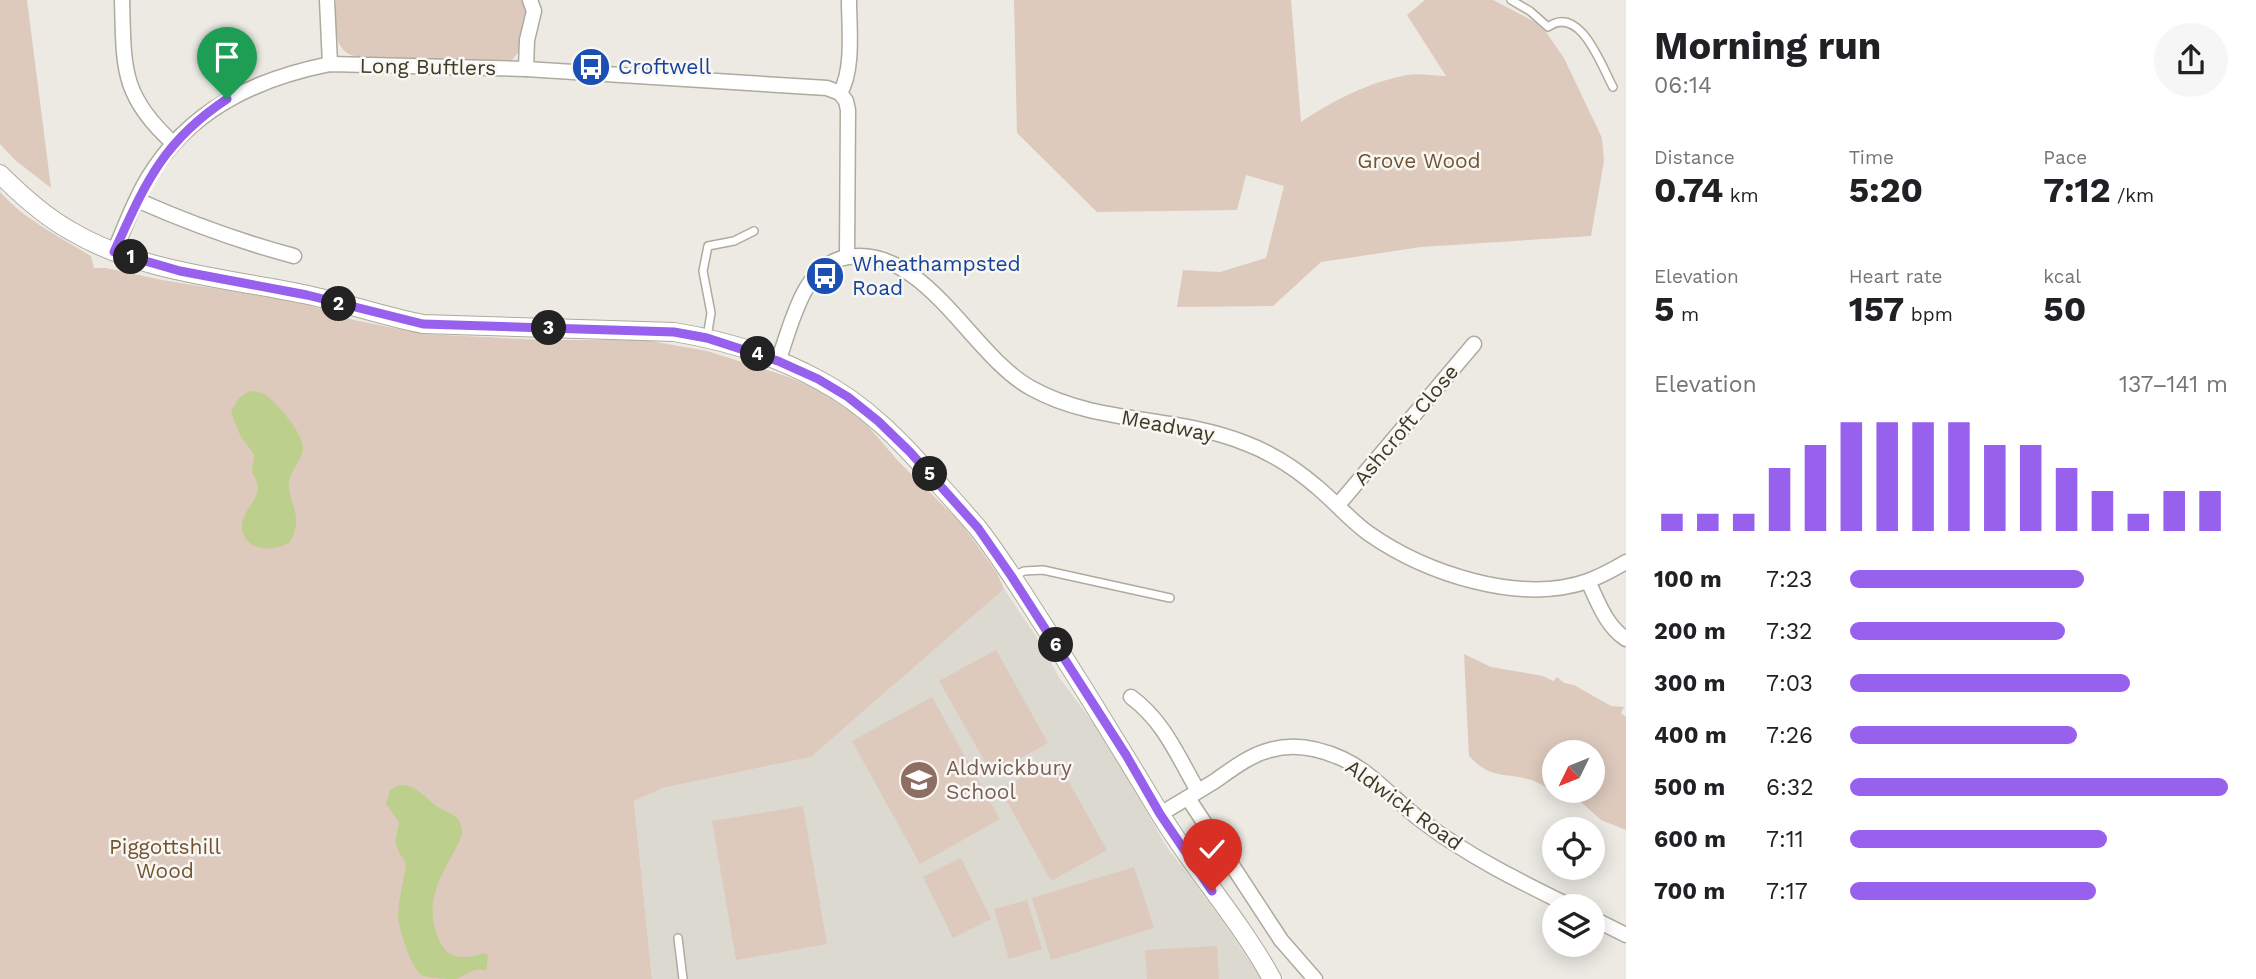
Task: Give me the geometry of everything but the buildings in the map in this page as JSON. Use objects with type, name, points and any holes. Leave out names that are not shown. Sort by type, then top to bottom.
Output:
[{"type":"street","points":[[122,0],[124,66],[128,80],[155,127],[173,143]]},
{"type":"street","name":"Long Buftlers","points":[[327,0],[330,64]]},
{"type":"street","name":"Long Buftlers","points":[[526,69],[527,40],[534,11],[530,0]]},
{"type":"street","points":[[778,361],[801,298],[810,282],[822,269],[847,257],[848,110],[840,93],[845,86],[848,70],[849,0]]},
{"type":"street","name":"Long Buftlers","points":[[114,252],[137,200],[158,163],[190,125],[227,99],[272,79],[330,64],[526,69],[827,89],[840,93]]},
{"type":"street","points":[[0,174],[26,199],[72,232],[114,252],[180,271],[307,295],[423,324],[674,332],[707,338],[778,361],[818,379],[848,397],[910,452],[978,528],[1126,755],[1160,814],[1212,891],[1258,952],[1272,979]]},
{"type":"street","points":[[137,200],[235,240],[294,256]]},
{"type":"street","name":"Meadway","points":[[847,257],[880,258],[901,268],[947,305],[986,352],[1029,387],[1084,410],[1200,430],[1271,454],[1296,470],[1366,531],[1396,551],[1448,575],[1496,586],[1560,587],[1588,581],[1626,562]]},
{"type":"street","name":"Ashcroft Close","points":[[1338,505],[1475,344]]},
{"type":"street","points":[[1588,581],[1605,617],[1626,639]]},
{"type":"street","points":[[1131,697],[1148,709],[1171,740],[1193,795],[1281,940],[1315,979]]},
{"type":"street","name":"Aldwick Road","points":[[1160,814],[1251,757],[1272,749],[1311,748],[1329,753],[1357,768],[1455,844],[1546,894]]},
{"type":"street","points":[[1605,924],[1626,935]]},
{"type":"lane","points":[[1511,0],[1530,11],[1548,27],[1556,21],[1564,20],[1583,32],[1613,87]]},
{"type":"lane","points":[[707,338],[711,313],[703,271],[708,246],[734,241],[754,231]]},
{"type":"lane","points":[[1012,577],[1024,571],[1043,570],[1170,598]]},
{"type":"lane","points":[[678,938],[683,979]]},
{"type":"shaded area","points":[[253,391],[265,395],[278,406],[300,436],[303,449],[289,483],[296,525],[291,541],[277,547],[254,546],[244,536],[242,528],[242,522],[258,487],[252,471],[254,454],[241,437],[231,413],[242,396]]},
{"type":"shaded area","name":"Aldwickbury School","points":[[1004,589],[1036,636],[1059,677],[1107,742],[1166,846],[1223,921],[1261,979],[652,979],[634,801],[663,788],[811,757]]},
{"type":"shaded area","points":[[405,785],[423,794],[435,805],[455,816],[461,824],[460,839],[437,885],[433,916],[439,940],[447,952],[458,957],[485,953],[488,956],[486,971],[474,970],[457,979],[432,978],[420,974],[413,963],[398,920],[406,866],[396,843],[399,822],[386,804],[390,790]]},
{"type":"green space","points":[[0,0],[27,0],[51,188],[15,160],[0,144]]},
{"type":"green space","points":[[336,0],[521,0],[527,8],[528,16],[518,53],[509,63],[498,65],[354,56],[347,53],[338,41],[334,16]]},
{"type":"green space","name":"Grove Wood","points":[[1014,0],[1291,0],[1301,122],[1338,100],[1379,82],[1412,74],[1446,76],[1407,15],[1425,0],[1493,0],[1535,22],[1546,32],[1564,58],[1602,138],[1604,161],[1591,236],[1421,247],[1321,262],[1273,306],[1177,307],[1183,270],[1220,272],[1266,258],[1284,186],[1246,175],[1237,210],[1097,212],[1017,133]]},
{"type":"green space","name":"Piggottshill Wood","points":[[0,192],[32,220],[91,256],[94,268],[300,302],[354,320],[424,334],[546,340],[645,340],[707,351],[786,376],[815,388],[862,419],[899,462],[961,523],[997,573],[1004,589],[811,757],[663,788],[634,801],[652,979],[0,979]]},
{"type":"green space","points":[[996,650],[1048,743],[992,774],[939,681]]},
{"type":"green space","points":[[1464,654],[1491,667],[1543,676],[1553,681],[1557,677],[1611,706],[1624,707],[1621,713],[1626,717],[1626,830],[1605,822],[1605,817],[1598,817],[1582,803],[1605,803],[1605,740],[1542,740],[1542,785],[1531,780],[1491,772],[1469,756]]},
{"type":"green space","points":[[932,697],[1000,819],[920,864],[852,741]]},
{"type":"green space","points":[[1056,759],[1107,850],[1051,881],[1000,789]]},
{"type":"green space","points":[[803,806],[827,944],[736,960],[712,821]]},
{"type":"green space","points":[[961,858],[991,919],[953,938],[923,877]]},
{"type":"green space","points":[[1134,867],[1154,928],[1051,960],[1032,898]]},
{"type":"green space","points":[[1027,900],[1042,949],[1009,959],[994,909]]},
{"type":"green space","points":[[1217,946],[1219,979],[1147,979],[1145,950]]},
{"type":"place","name":"Croftwell","points":[[591,67]]},
{"type":"place","name":"Wheathampsted Road","points":[[825,276]]},
{"type":"place","name":"Aldwickbury School","points":[[919,780]]},
{"type":"route","points":[[227,99],[190,125],[158,163],[137,200],[114,252],[180,271],[307,295],[382,316],[423,324],[674,332],[707,338],[778,361],[818,379],[848,397],[878,421],[910,452],[978,528],[1023,593],[1126,755],[1160,814],[1212,891]]}]
